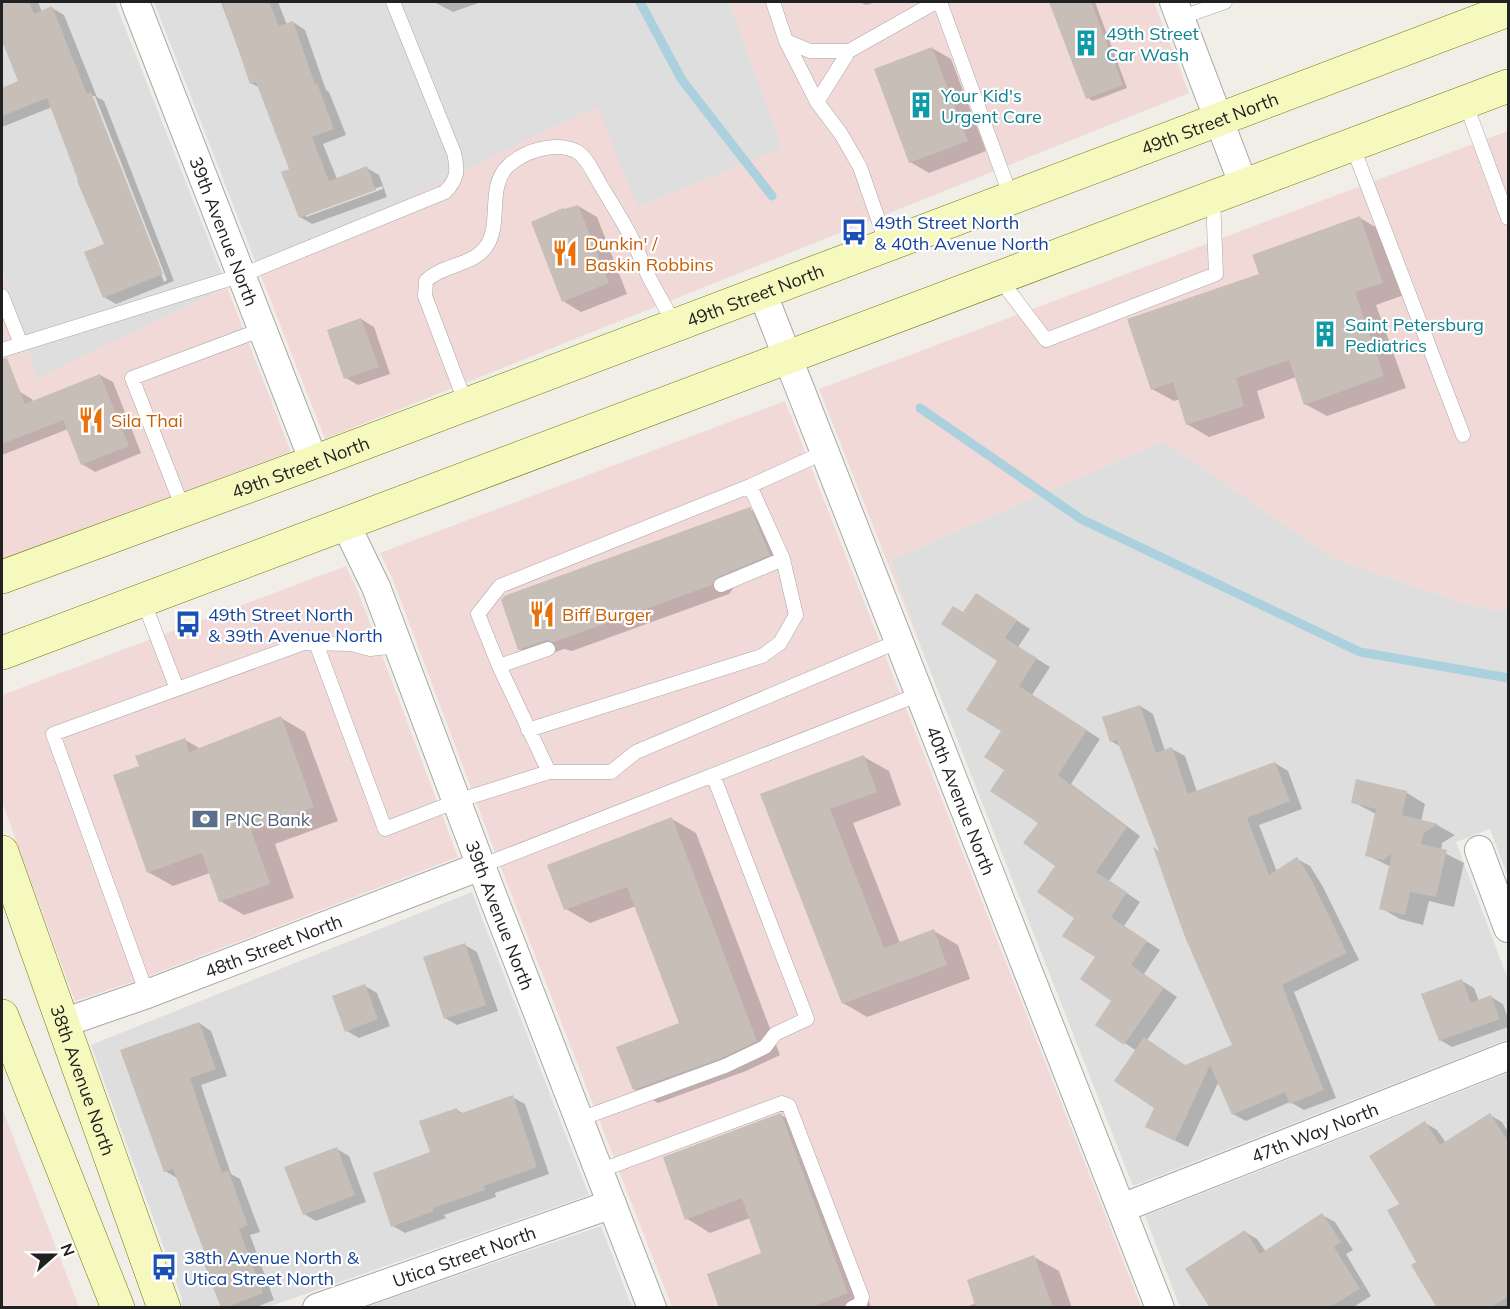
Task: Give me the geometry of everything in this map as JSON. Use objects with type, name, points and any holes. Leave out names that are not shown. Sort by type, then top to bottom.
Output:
[{"type":"main road","name":"49th Street North","points":[[2,577],[314,462],[1509,9]]},
{"type":"main road","points":[[2,653],[1509,86]]},
{"type":"main road","name":"38th Avenue North","points":[[2,852],[164,1308]]},
{"type":"main road","points":[[4,1031],[118,1308]]},
{"type":"street","name":"39th Avenue North","points":[[135,2],[314,462]]},
{"type":"street","points":[[1177,10],[1244,186]]},
{"type":"street","name":"40th Avenue North","points":[[762,292],[1160,1308]]},
{"type":"street","name":"39th Avenue North","points":[[345,524],[376,586],[481,866],[652,1308]]},
{"type":"street","points":[[1479,850],[1509,928]]},
{"type":"street","name":"48th Street North","points":[[63,1023],[147,994],[481,866]]},
{"type":"street","name":"47th Way North","points":[[1122,1208],[1509,1056]]},
{"type":"street","name":"Utica Street North","points":[[317,1308],[612,1204]]},
{"type":"lane","points":[[2,350],[242,275],[445,192],[454,183],[458,171],[454,153],[393,2]]},
{"type":"lane","points":[[773,2],[786,40],[817,102],[841,134],[860,167],[886,245]]},
{"type":"lane","points":[[786,40],[810,51],[849,51],[938,2],[1011,197]]},
{"type":"lane","points":[[1177,10],[1225,2]]},
{"type":"lane","points":[[817,102],[849,51]]},
{"type":"lane","points":[[1465,102],[1508,213]]},
{"type":"lane","points":[[1352,145],[1463,435]]},
{"type":"lane","points":[[466,404],[425,296],[426,281],[433,273],[473,257],[485,248],[492,232],[499,181],[507,167],[525,155],[543,148],[563,148],[577,152],[588,163],[631,236],[650,279],[675,325]]},
{"type":"lane","points":[[999,278],[1046,340],[1216,274],[1213,197]]},
{"type":"lane","points":[[2,296],[21,344]]},
{"type":"lane","points":[[184,510],[132,378],[263,328]]},
{"type":"lane","points":[[549,772],[499,666],[478,614],[500,586],[750,486],[825,452]]},
{"type":"lane","points":[[528,730],[762,656],[780,643],[796,615],[783,559],[750,486]]},
{"type":"lane","points":[[721,585],[783,559]]},
{"type":"lane","points":[[143,600],[177,689]]},
{"type":"lane","points":[[316,643],[385,829],[457,801],[549,772],[611,772],[636,752],[899,641]]},
{"type":"lane","points":[[147,994],[53,734],[304,643],[351,644],[370,649],[398,646]]},
{"type":"lane","points":[[499,666],[548,649]]},
{"type":"lane","points":[[481,866],[920,694]]},
{"type":"lane","points":[[580,1119],[725,1066],[765,1047],[775,1034],[807,1019],[713,775]]},
{"type":"lane","points":[[600,1171],[782,1103],[789,1106],[862,1297],[860,1304],[852,1308]]},
{"type":"shaded area","points":[[2,2],[115,2],[227,287],[37,379],[2,269]]},
{"type":"shaded area","points":[[154,2],[729,2],[783,148],[637,207],[596,107],[259,271]]},
{"type":"shaded area","points":[[729,2],[1154,2],[1189,93],[325,439],[259,271],[597,106],[637,207],[782,148]]},
{"type":"shaded area","points":[[1508,131],[1508,612],[1463,603],[1333,558],[1163,441],[891,560],[920,645],[819,389]]},
{"type":"shaded area","points":[[2,269],[37,378],[227,287],[291,452],[2,559]]},
{"type":"shaded area","points":[[785,401],[1141,1307],[672,1307],[498,860],[393,580],[380,553]]},
{"type":"shaded area","points":[[1163,441],[1333,558],[1463,603],[1508,612],[1508,877],[1490,829],[1456,842],[1508,979],[1508,1039],[1133,1186],[920,645],[891,560]]},
{"type":"shaded area","points":[[346,566],[359,594],[458,857],[141,979],[75,1001],[2,802],[2,695]]},
{"type":"shaded area","points":[[472,892],[589,1195],[268,1307],[181,1307],[182,1298],[91,1045]]},
{"type":"shaded area","points":[[1508,1073],[1508,1307],[1180,1307],[1145,1216]]},
{"type":"shaded area","points":[[2,1108],[79,1307],[2,1307]]},
{"type":"shaded area","points":[[601,1226],[632,1307],[366,1307]]},
{"type":"building","points":[[2,2],[29,2],[34,14],[52,6],[87,94],[91,92],[163,274],[103,298],[84,252],[104,244],[77,181],[47,98],[2,116],[2,88],[18,81],[2,41]]},
{"type":"building","points":[[222,2],[269,2],[279,26],[293,21],[334,129],[312,137],[329,181],[367,166],[376,190],[299,218],[281,172],[289,169],[256,82],[250,84]]},
{"type":"building","name":"49th Street Car Wash","points":[[1049,2],[1091,2],[1123,85],[1086,99]]},
{"type":"building","name":"Your Kid's Urgent Care","points":[[932,47],[968,141],[909,163],[874,69]]},
{"type":"building","points":[[578,205],[609,283],[562,302],[531,222],[563,208]]},
{"type":"building","points":[[1360,216],[1383,283],[1355,292],[1384,376],[1304,405],[1289,360],[1236,378],[1244,406],[1186,425],[1173,382],[1151,390],[1127,319],[1259,274],[1252,255]]},
{"type":"building","points":[[361,318],[379,367],[344,379],[327,330]]},
{"type":"building","name":"Sila Thai","points":[[7,358],[25,404],[100,374],[129,446],[81,465],[63,420],[2,444],[2,359]]},
{"type":"building","points":[[750,507],[770,555],[718,577],[712,585],[554,642],[546,640],[518,650],[501,600],[504,596]]},
{"type":"building","points":[[976,593],[1017,620],[1005,638],[1037,658],[1019,686],[1087,730],[1058,775],[1127,827],[1096,872],[1127,892],[1111,917],[1147,941],[1131,965],[1164,988],[1124,1045],[1095,1025],[1111,1001],[1080,979],[1095,957],[1062,936],[1074,918],[1037,892],[1055,866],[1023,843],[1038,823],[990,791],[1004,770],[984,757],[1001,731],[966,710],[997,661],[941,624],[953,606],[963,612]]},
{"type":"building","points":[[1140,705],[1156,753],[1172,747],[1188,794],[1275,762],[1290,801],[1247,818],[1269,875],[1297,857],[1311,879],[1347,953],[1282,985],[1324,1090],[1290,1104],[1285,1092],[1232,1115],[1210,1065],[1175,1141],[1145,1127],[1154,1108],[1114,1081],[1144,1037],[1185,1065],[1232,1045],[1185,937],[1153,847],[1159,851],[1117,740],[1110,742],[1102,717]]},
{"type":"building","name":"PNC Bank","points":[[281,716],[314,807],[251,830],[270,884],[219,902],[202,853],[147,873],[113,775],[139,766],[135,756],[185,738],[189,752]]},
{"type":"building","points":[[864,755],[877,792],[830,809],[884,948],[934,929],[947,965],[842,1004],[760,794]]},
{"type":"building","points":[[1356,779],[1407,791],[1402,815],[1438,824],[1424,833],[1421,844],[1447,850],[1436,897],[1410,892],[1405,915],[1379,909],[1392,854],[1383,860],[1365,856],[1376,809],[1351,803]]},
{"type":"building","points":[[672,817],[757,1041],[722,1058],[633,1090],[616,1047],[679,1023],[627,887],[564,910],[547,865]]},
{"type":"building","points":[[465,943],[486,1005],[444,1019],[423,957]]},
{"type":"building","points":[[1462,979],[1471,1003],[1491,995],[1500,1019],[1439,1041],[1421,994]]},
{"type":"building","points":[[365,984],[378,1019],[345,1032],[332,996]]},
{"type":"building","points":[[199,1022],[216,1069],[190,1078],[222,1173],[228,1170],[248,1225],[239,1229],[263,1293],[225,1308],[221,1308],[203,1261],[207,1259],[173,1169],[164,1172],[120,1050]]},
{"type":"building","points":[[513,1095],[537,1167],[484,1186],[485,1190],[433,1208],[434,1211],[391,1227],[373,1173],[430,1152],[419,1121],[457,1108],[459,1114]]},
{"type":"building","points":[[781,1113],[848,1293],[810,1308],[719,1308],[707,1274],[761,1253],[742,1198],[685,1220],[663,1157]]},
{"type":"building","points":[[1490,1113],[1509,1143],[1509,1296],[1490,1308],[1437,1308],[1411,1265],[1416,1262],[1387,1210],[1399,1204],[1369,1156],[1425,1121],[1440,1145]]},
{"type":"building","points":[[337,1147],[355,1195],[303,1215],[284,1167]]},
{"type":"building","points":[[1322,1213],[1341,1242],[1334,1247],[1360,1289],[1328,1308],[1210,1308],[1185,1269],[1245,1230],[1260,1254]]},
{"type":"building","points":[[1034,1255],[1053,1308],[976,1308],[967,1280]]},
{"type":"waterway","points":[[640,2],[682,80],[772,196]]},
{"type":"waterway","points":[[920,408],[1081,519],[1360,652],[1508,678]]},
{"type":"place","name":"49th Street Car Wash","points":[[1086,43]]},
{"type":"place","name":"Your Kid's Urgent Care","points":[[921,105]]},
{"type":"place","name":"49th Street North & 40th Avenue North","points":[[854,232]]},
{"type":"place","name":"Dunkin' / Baskin Robbins","points":[[565,253]]},
{"type":"place","name":"Saint Petersburg Pediatrics","points":[[1325,334]]},
{"type":"place","name":"Sila Thai","points":[[91,420]]},
{"type":"place","name":"Biff Burger","points":[[542,614]]},
{"type":"place","name":"49th Street North & 39th Avenue North","points":[[188,624]]},
{"type":"place","name":"PNC Bank","points":[[205,819]]},
{"type":"place","name":"38th Avenue North & Utica Street North","points":[[164,1267]]}]
